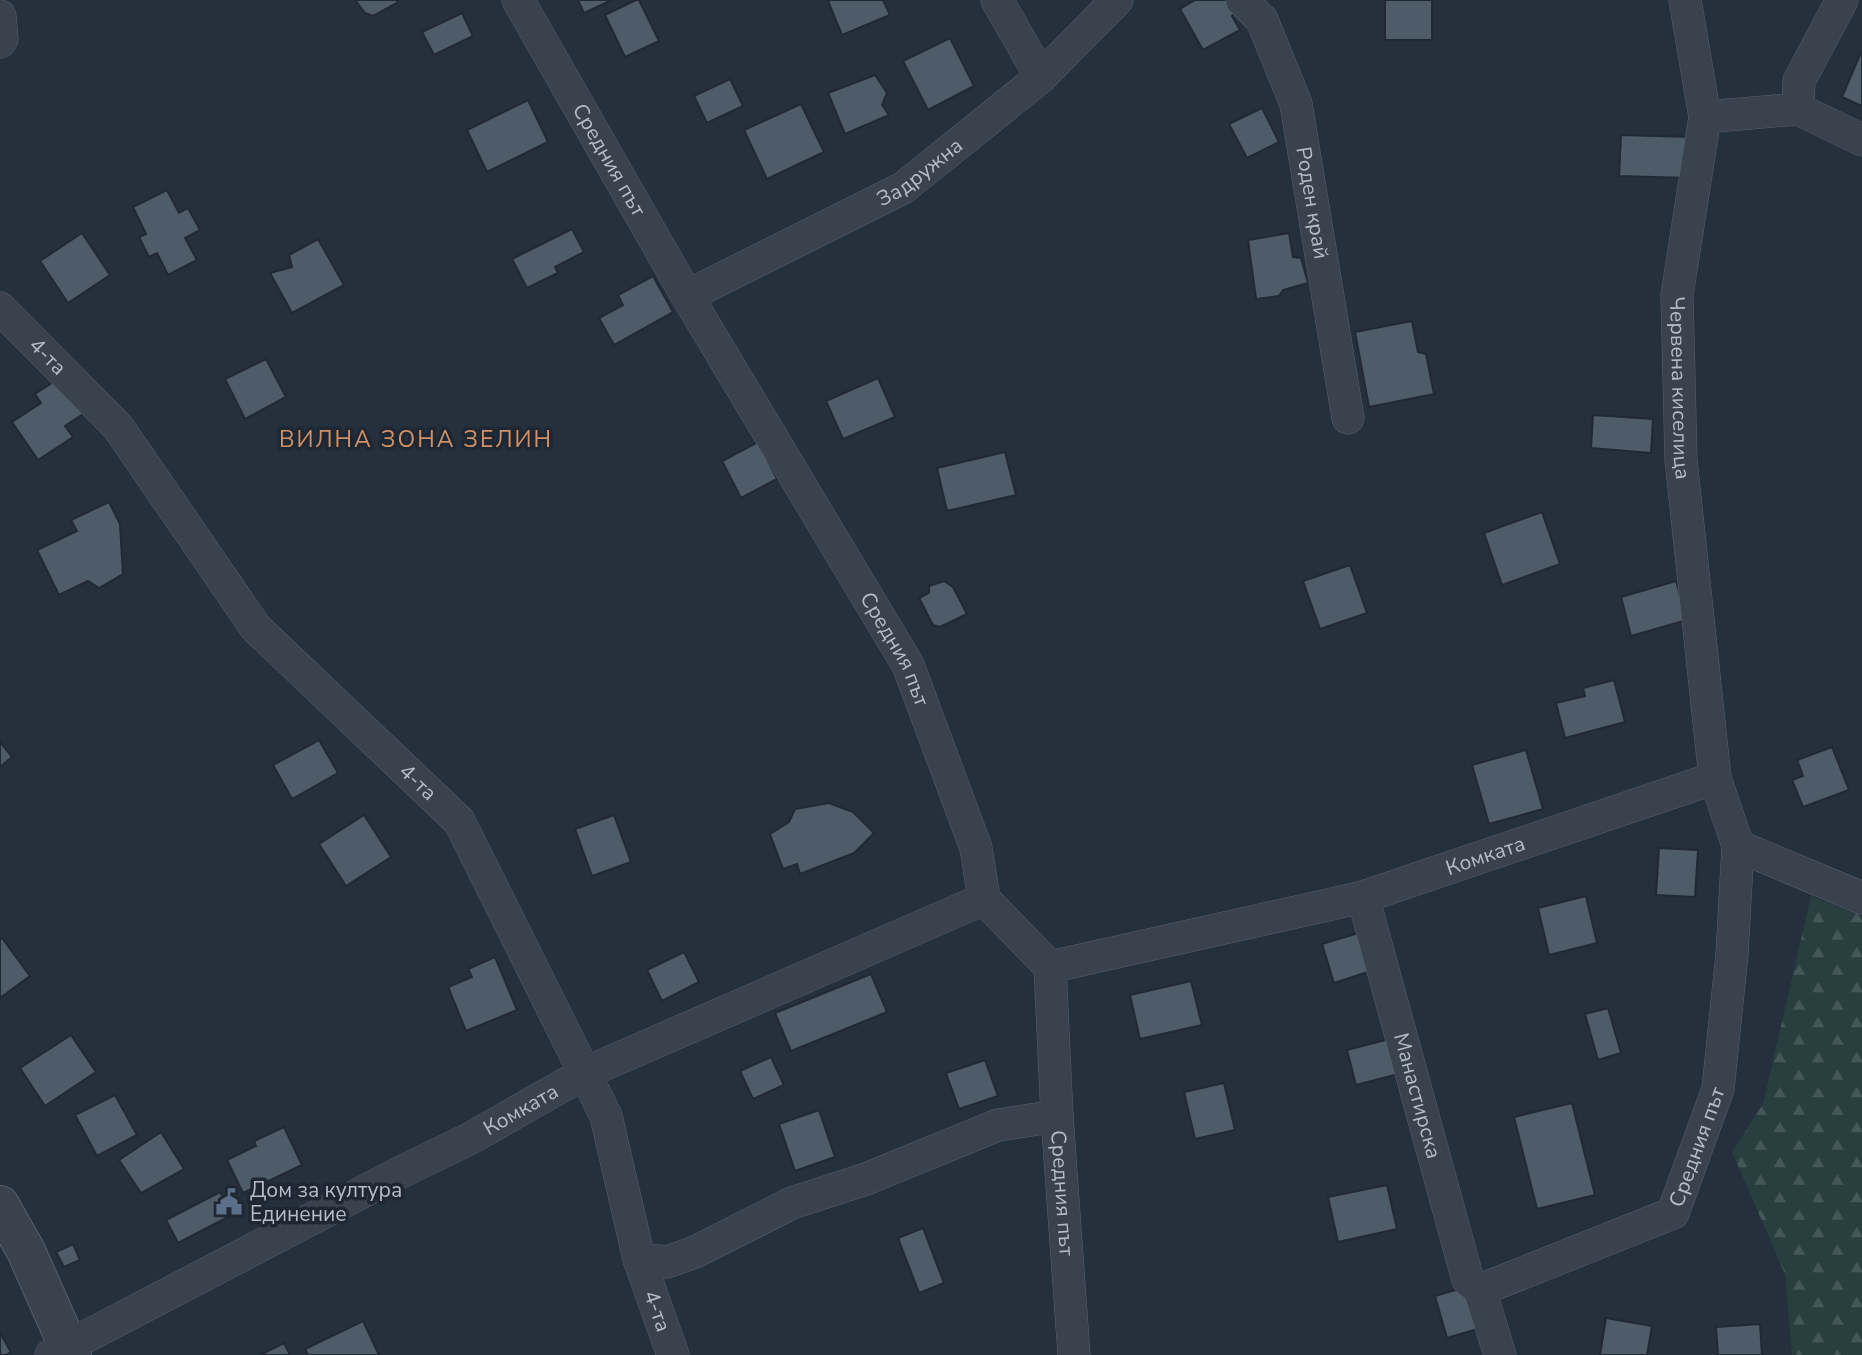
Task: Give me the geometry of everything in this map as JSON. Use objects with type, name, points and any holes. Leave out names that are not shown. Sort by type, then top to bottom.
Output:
[{"type":"street","name":"Средния път","points":[[518,0],[687,296],[908,665],[976,848],[984,899]]},
{"type":"street","points":[[997,0],[1041,77]]},
{"type":"street","name":"Задружна","points":[[687,296],[903,188],[1041,77],[1117,0]]},
{"type":"street","name":"Роден край","points":[[1242,0],[1262,20],[1296,104],[1348,418]]},
{"type":"street","name":"Червена киселица","points":[[1685,0],[1705,117],[1677,295],[1681,460],[1715,778]]},
{"type":"street","points":[[1798,109],[1799,81],[1842,0]]},
{"type":"street","points":[[0,16],[0,42]]},
{"type":"street","points":[[1705,117],[1798,109],[1862,140]]},
{"type":"street","name":"4-та","points":[[0,308],[118,427],[256,628],[459,821],[606,1116],[639,1259],[673,1355]]},
{"type":"street","points":[[1715,778],[1738,846],[1862,898]]},
{"type":"street","name":"Комката","points":[[1051,967],[1363,897],[1715,778]]},
{"type":"street","name":"Средния път","points":[[1480,1290],[1673,1213],[1718,1090],[1738,846]]},
{"type":"street","name":"Манастирска","points":[[1363,897],[1468,1280],[1480,1290]]},
{"type":"street","points":[[984,899],[1051,967]]},
{"type":"street","name":"Комката","points":[[64,1352],[399,1172],[469,1139],[585,1073],[984,899]]},
{"type":"street","name":"Средния път","points":[[1051,967],[1074,1355]]},
{"type":"street","points":[[639,1259],[667,1262],[695,1252],[792,1203],[866,1178],[998,1125],[1058,1116]]},
{"type":"street","points":[[0,1205],[26,1251],[64,1352]]},
{"type":"street","points":[[1480,1290],[1500,1355]]},
{"type":"green space","points":[[1811,896],[1862,916],[1862,1355],[1792,1355],[1785,1274],[1732,1152],[1763,1104]]},
{"type":"building","points":[[355,0],[398,0],[373,16],[365,13]]},
{"type":"building","points":[[578,0],[612,0],[584,13]]},
{"type":"building","points":[[639,0],[659,41],[625,57],[605,15]]},
{"type":"building","points":[[883,0],[890,15],[842,35],[828,1]]},
{"type":"building","points":[[1195,0],[1230,0],[1236,11],[1232,16],[1240,30],[1203,50],[1180,9]]},
{"type":"building","points":[[1385,0],[1432,0],[1432,40],[1385,40]]},
{"type":"building","points":[[462,13],[473,36],[434,55],[422,32]]},
{"type":"building","points":[[950,38],[974,86],[928,110],[903,61]]},
{"type":"building","points":[[1862,52],[1862,106],[1842,97]]},
{"type":"building","points":[[875,75],[887,93],[882,105],[889,115],[845,134],[828,93]]},
{"type":"building","points":[[730,79],[743,106],[707,123],[694,96]]},
{"type":"building","points":[[528,100],[548,142],[487,172],[467,130]]},
{"type":"building","points":[[801,104],[824,152],[767,179],[744,130]]},
{"type":"building","points":[[1262,108],[1279,142],[1247,158],[1229,124]]},
{"type":"building","points":[[1621,135],[1691,137],[1689,178],[1619,176]]},
{"type":"building","points":[[167,190],[179,213],[188,208],[200,230],[185,238],[197,260],[168,275],[157,253],[149,257],[139,237],[146,234],[133,207]]},
{"type":"building","points":[[572,229],[584,252],[555,267],[558,273],[527,288],[512,259]]},
{"type":"building","points":[[82,233],[110,275],[68,303],[40,261]]},
{"type":"building","points":[[1289,233],[1293,257],[1301,258],[1308,283],[1283,290],[1279,296],[1256,299],[1248,240]]},
{"type":"building","points":[[318,239],[344,285],[292,313],[270,273],[292,267],[289,255]]},
{"type":"building","points":[[653,276],[673,312],[614,345],[599,318],[623,305],[618,295]]},
{"type":"building","points":[[1412,321],[1418,352],[1426,354],[1434,394],[1369,407],[1355,332]]},
{"type":"building","points":[[266,359],[286,397],[245,419],[225,379]]},
{"type":"building","points":[[878,378],[895,417],[843,439],[826,401]]},
{"type":"building","points":[[58,379],[83,414],[65,426],[73,437],[38,460],[12,422],[41,403],[35,394]]},
{"type":"building","points":[[1593,415],[1653,419],[1651,453],[1591,448]]},
{"type":"building","points":[[758,442],[777,479],[741,498],[722,461]]},
{"type":"building","points":[[1005,452],[1016,495],[947,511],[937,468]]},
{"type":"building","points":[[109,502],[120,524],[123,574],[99,588],[88,581],[59,595],[37,550],[77,531],[71,520]]},
{"type":"building","points":[[1542,512],[1560,564],[1502,585],[1484,533]]},
{"type":"building","points":[[1350,565],[1367,613],[1320,629],[1303,581]]},
{"type":"building","points":[[944,581],[953,587],[967,614],[940,627],[933,625],[919,598],[929,593],[929,586]]},
{"type":"building","points":[[1676,581],[1687,620],[1631,636],[1621,597]]},
{"type":"building","points":[[1614,680],[1625,722],[1565,738],[1556,703],[1585,696],[1583,688]]},
{"type":"building","points":[[319,740],[338,773],[292,799],[273,765]]},
{"type":"building","points":[[0,742],[12,757],[0,767]]},
{"type":"building","points":[[1832,747],[1849,790],[1803,807],[1792,780],[1803,776],[1797,760]]},
{"type":"building","points":[[1526,750],[1543,809],[1489,824],[1472,765]]},
{"type":"building","points":[[829,803],[853,812],[874,833],[854,853],[800,874],[797,864],[783,869],[770,834],[789,822],[795,809]]},
{"type":"building","points":[[364,815],[391,857],[346,886],[319,844]]},
{"type":"building","points":[[614,815],[631,862],[592,876],[575,829]]},
{"type":"building","points":[[1659,848],[1698,850],[1695,897],[1656,895]]},
{"type":"building","points":[[1586,896],[1597,943],[1549,955],[1538,908]]},
{"type":"building","points":[[1365,931],[1377,969],[1334,983],[1322,944]]},
{"type":"building","points":[[2,938],[30,976],[0,998],[0,939]]},
{"type":"building","points":[[684,952],[699,982],[662,1001],[647,970]]},
{"type":"building","points":[[495,957],[517,1010],[466,1031],[448,987],[472,977],[468,969]]},
{"type":"building","points":[[871,974],[887,1012],[791,1051],[775,1013]]},
{"type":"building","points":[[1191,981],[1202,1025],[1140,1039],[1130,995]]},
{"type":"building","points":[[1608,1008],[1621,1053],[1598,1060],[1585,1014]]},
{"type":"building","points":[[71,1035],[96,1072],[45,1106],[20,1068]]},
{"type":"building","points":[[1397,1037],[1406,1072],[1356,1085],[1347,1050]]},
{"type":"building","points":[[771,1057],[784,1085],[753,1099],[740,1071]]},
{"type":"building","points":[[985,1060],[998,1096],[959,1109],[946,1073]]},
{"type":"building","points":[[1224,1083],[1235,1130],[1195,1139],[1184,1092]]},
{"type":"building","points":[[115,1095],[137,1135],[97,1156],[75,1115]]},
{"type":"building","points":[[1572,1103],[1595,1195],[1537,1209],[1514,1117]]},
{"type":"building","points":[[819,1110],[835,1157],[795,1171],[779,1124]]},
{"type":"building","points":[[284,1127],[302,1165],[243,1193],[227,1160],[256,1146],[254,1141]]},
{"type":"building","points":[[161,1132],[184,1169],[141,1193],[119,1160]]},
{"type":"building","points":[[1387,1185],[1397,1229],[1338,1242],[1328,1197]]},
{"type":"building","points":[[220,1192],[232,1215],[178,1243],[166,1220]]},
{"type":"building","points":[[923,1228],[944,1283],[919,1293],[898,1238]]},
{"type":"building","points":[[73,1244],[80,1260],[64,1267],[56,1252]]},
{"type":"building","points":[[1469,1286],[1481,1328],[1447,1338],[1435,1296]]},
{"type":"building","points":[[1606,1318],[1652,1326],[1647,1355],[1600,1355]]},
{"type":"building","points":[[363,1321],[379,1355],[308,1355],[305,1349]]},
{"type":"building","points":[[1760,1324],[1762,1355],[1718,1355],[1716,1327]]},
{"type":"building","points":[[0,1333],[11,1352],[6,1355],[0,1355]]},
{"type":"building","points":[[284,1343],[290,1355],[260,1355]]},
{"type":"place","name":"Дом за култура Единение","points":[[229,1202]]},
{"type":"district","name":"ВИЛНА ЗОНА ЗЕЛИН","points":[[416,439]]}]
